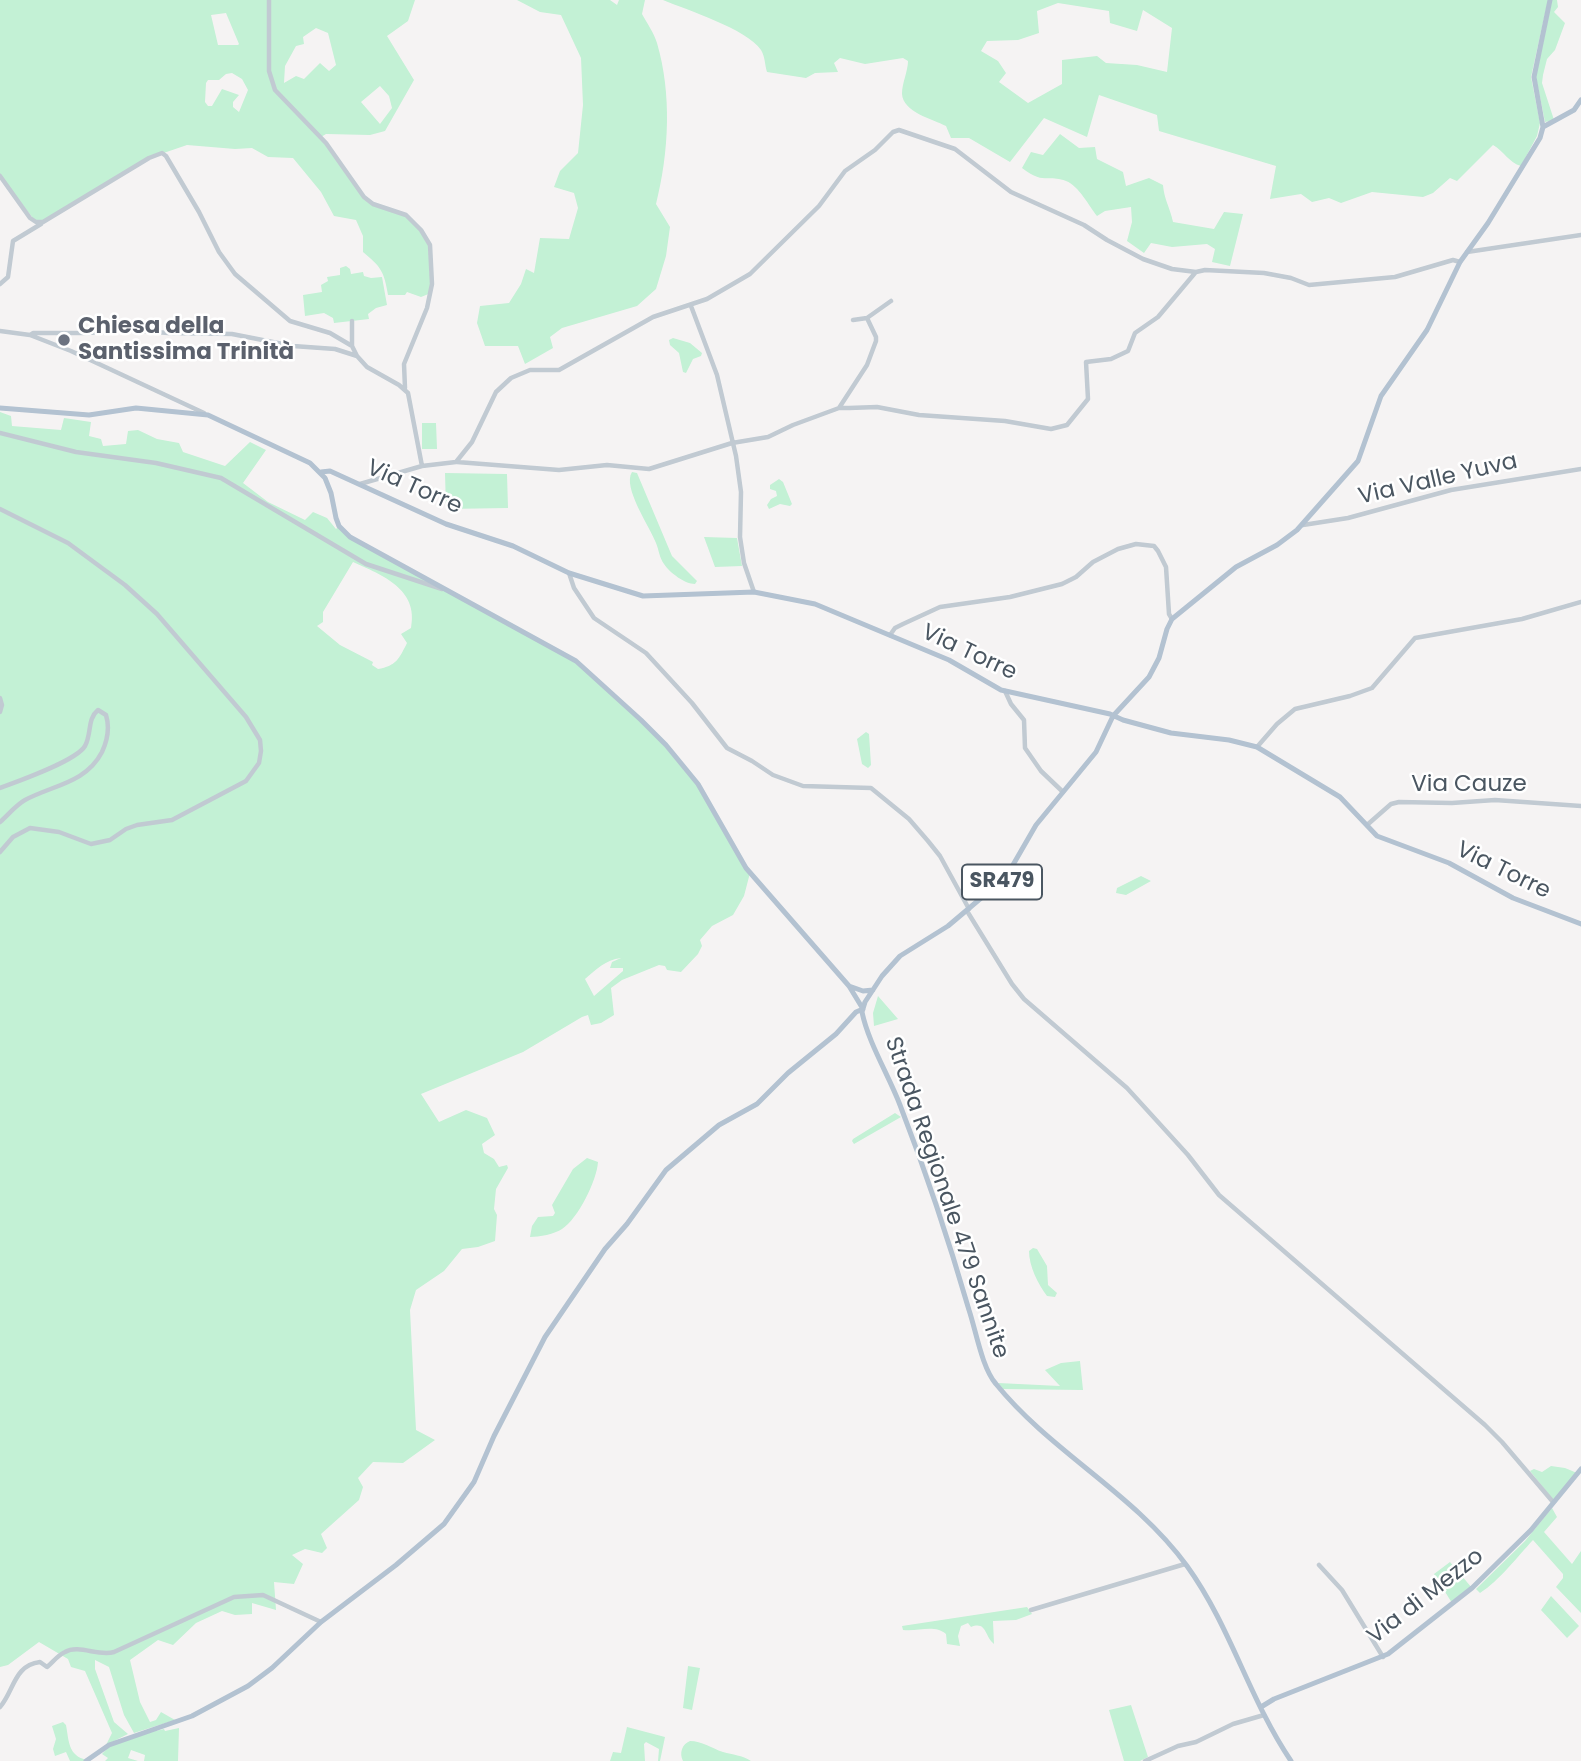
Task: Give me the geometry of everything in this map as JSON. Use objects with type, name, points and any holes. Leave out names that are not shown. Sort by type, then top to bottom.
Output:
[{"type":"main road","points":[[1172,619],[1236,567],[1286,540],[1303,525],[1359,461],[1381,396],[1427,330],[1460,262],[1528,160],[1543,127],[1534,77],[1550,0]]},
{"type":"main road","points":[[1543,127],[1574,110],[1581,100]]},
{"type":"main road","name":"Via Torre","points":[[0,408],[89,415],[136,408],[208,415],[305,460],[321,472],[330,471],[446,524],[513,546],[569,573],[643,596],[754,592],[830,609],[949,660],[1005,691],[1113,716],[1171,733],[1229,740],[1257,747],[1340,797],[1377,836],[1448,863],[1513,898],[1581,924]]},
{"type":"main road","name":"Strada Regionale 479 Sannite","points":[[321,472],[328,483],[336,518],[351,537],[576,661],[666,745],[698,784],[746,868],[849,986],[863,1009],[864,1018],[900,1105],[962,1285],[990,1376],[1063,1451],[1128,1501],[1161,1534],[1185,1564],[1208,1596],[1224,1625],[1273,1735],[1290,1761]]},
{"type":"main road","name":"SR479","points":[[863,1009],[873,990],[900,956],[948,926],[1006,877],[1036,825],[1099,747],[1113,716],[1142,687],[1153,671],[1172,619]]},
{"type":"main road","points":[[849,986],[863,991],[873,990]]},
{"type":"main road","points":[[86,1761],[109,1745],[180,1721],[239,1692],[272,1668],[321,1622],[396,1565],[449,1519],[474,1482],[494,1436],[545,1337],[605,1249],[627,1224],[666,1170],[719,1125],[757,1104],[788,1073],[836,1034],[857,1011],[863,1009]]},
{"type":"main road","name":"Via di Mezzo","points":[[1261,1707],[1383,1657],[1472,1588],[1531,1530],[1581,1469]]},
{"type":"street","points":[[269,0],[270,71],[275,90],[326,143],[363,197],[373,204],[406,215],[421,230],[430,245],[432,284],[404,364],[403,383],[413,411],[422,466]]},
{"type":"street","points":[[456,462],[472,442],[496,392],[511,378],[530,370],[559,370],[653,317],[691,306],[729,286],[762,264],[819,206],[845,171],[899,130],[955,149],[1011,192],[1084,225],[1130,253],[1158,265],[1196,272],[1205,270],[1264,273],[1309,285],[1395,277],[1452,260],[1460,262]]},
{"type":"street","points":[[0,284],[8,277],[13,241],[149,158],[162,153],[199,212],[219,252],[235,274],[289,321],[330,332],[352,346]]},
{"type":"street","points":[[0,176],[30,218],[43,222]]},
{"type":"street","points":[[1467,252],[1581,235]]},
{"type":"street","points":[[360,484],[422,466],[456,462],[559,470],[607,466],[649,469],[732,443],[768,437],[839,408],[877,407],[919,415],[1005,421],[1043,429],[1063,427],[1088,399],[1086,362],[1111,359],[1128,351],[1135,333],[1158,317],[1196,272]]},
{"type":"street","points":[[853,320],[867,318],[891,301]]},
{"type":"street","points":[[691,306],[717,375],[732,443],[741,492],[740,537],[744,563],[754,592]]},
{"type":"street","points":[[839,408],[867,365],[876,341],[867,318]]},
{"type":"street","points":[[352,321],[352,346],[357,356],[369,368],[405,389]]},
{"type":"street","points":[[30,335],[133,330],[232,334],[292,346],[335,349],[357,356]]},
{"type":"street","points":[[0,331],[30,335],[82,356],[208,415]]},
{"type":"street","points":[[0,433],[76,452],[156,463],[221,478],[366,564],[438,588],[443,587]]},
{"type":"street","name":"Via Valle Yuva","points":[[1303,525],[1348,518],[1451,490],[1581,469]]},
{"type":"street","points":[[0,509],[68,543],[125,585],[157,614],[246,717],[260,740],[261,751],[259,763],[246,781],[172,820],[137,825],[110,840],[91,844],[60,832],[30,828],[13,837],[0,852]]},
{"type":"street","points":[[890,635],[895,628],[940,607],[1010,597],[1062,584],[1076,577],[1093,562],[1118,549],[1136,544],[1154,546],[1166,567],[1169,614],[1172,619]]},
{"type":"street","points":[[569,573],[574,588],[594,618],[646,653],[692,703],[727,748],[773,775],[803,786],[871,788],[909,818],[935,850],[968,911],[1024,999],[1128,1090],[1188,1155],[1219,1195],[1502,1441],[1553,1502]]},
{"type":"street","points":[[1257,747],[1277,724],[1295,709],[1372,688],[1415,638],[1522,620],[1581,603]]},
{"type":"street","points":[[1005,691],[1011,704],[1024,720],[1026,748],[1041,771],[1063,792]]},
{"type":"street","points":[[0,698],[0,712]]},
{"type":"street","points":[[0,788],[72,758],[87,742],[94,713],[98,710],[106,715],[109,732],[95,763],[74,780],[24,801],[0,822]]},
{"type":"street","name":"Via Cauze","points":[[1366,826],[1391,804],[1399,802],[1452,803],[1495,800],[1581,806]]},
{"type":"street","points":[[1031,1610],[1185,1564]]},
{"type":"street","points":[[1319,1564],[1342,1590],[1383,1657]]},
{"type":"street","points":[[0,1707],[13,1680],[32,1663],[40,1662],[47,1667],[66,1651],[81,1650],[106,1654],[234,1597],[263,1595],[321,1622]]},
{"type":"street","points":[[1145,1761],[1178,1746],[1196,1742],[1233,1724],[1264,1715]]},
{"type":"green space","points":[[0,0],[415,0],[408,21],[387,36],[414,80],[385,131],[370,135],[326,134],[321,137],[368,201],[406,215],[428,241],[431,293],[421,297],[407,292],[405,295],[388,295],[381,270],[363,252],[363,236],[356,220],[334,216],[321,192],[293,158],[268,157],[252,148],[187,145],[149,158],[43,222],[36,222],[0,176]],"holes":[[[226,13],[238,45],[218,45],[211,15]],[[316,28],[328,33],[336,65],[329,71],[320,63],[304,79],[296,76],[284,83],[285,66],[296,46],[304,44],[303,37]],[[232,73],[242,79],[248,90],[239,112],[233,107],[233,102],[239,95],[222,89],[212,106],[205,102],[208,80],[219,80]],[[380,86],[389,96],[392,108],[380,124],[361,102]]]},
{"type":"green space","points":[[517,0],[610,0],[617,5],[619,0],[645,0],[642,14],[657,43],[667,103],[664,164],[656,204],[670,227],[666,256],[656,289],[637,306],[562,328],[550,337],[553,348],[525,364],[518,346],[485,346],[477,323],[480,306],[509,303],[521,284],[526,269],[534,273],[540,238],[569,239],[578,208],[574,193],[554,187],[560,171],[578,153],[583,105],[581,58],[561,15],[540,12]]},
{"type":"green space","points":[[663,0],[1548,0],[1531,77],[1540,123],[1537,136],[1521,166],[1493,145],[1457,181],[1450,178],[1433,193],[1423,197],[1372,192],[1341,203],[1329,198],[1312,202],[1301,194],[1270,199],[1276,166],[1159,131],[1157,115],[1099,95],[1087,137],[1044,118],[1010,162],[969,138],[951,138],[946,126],[907,106],[902,94],[908,61],[903,58],[865,64],[840,58],[834,63],[838,72],[815,73],[806,78],[767,72],[762,52],[754,42],[730,28]],"holes":[[[1058,3],[1109,11],[1110,23],[1137,31],[1143,10],[1172,28],[1167,72],[1137,65],[1106,63],[1097,56],[1062,60],[1062,84],[1028,103],[999,82],[1006,73],[998,61],[981,51],[987,41],[1018,40],[1039,33],[1037,11]]]},
{"type":"green space","points":[[1552,0],[1557,0],[1558,7],[1554,12],[1565,23],[1555,50],[1547,59],[1543,75],[1542,83],[1554,120],[1545,122],[1536,77]]},
{"type":"green space","points":[[1060,134],[1079,148],[1095,147],[1097,159],[1123,172],[1126,186],[1149,178],[1163,185],[1173,222],[1214,229],[1224,212],[1243,214],[1230,266],[1212,262],[1215,249],[1207,244],[1172,247],[1151,243],[1144,253],[1127,241],[1132,222],[1131,207],[1105,211],[1097,216],[1071,184],[1059,179],[1040,178],[1022,168],[1031,152],[1043,155]]},
{"type":"green space","points":[[346,266],[351,274],[363,272],[364,276],[371,278],[382,277],[387,305],[368,314],[369,319],[334,323],[333,318],[324,313],[305,316],[303,295],[322,292],[321,285],[328,281],[327,277],[340,275],[340,268]]},
{"type":"green space","points":[[673,338],[690,343],[702,353],[693,359],[686,373],[683,372],[679,353],[670,345],[669,340]]},
{"type":"green space","points":[[0,412],[11,416],[12,426],[61,430],[64,418],[91,422],[89,436],[101,439],[103,446],[126,444],[128,431],[138,430],[157,439],[179,443],[183,452],[225,466],[250,442],[266,450],[243,483],[268,502],[305,520],[313,512],[327,518],[336,529],[339,526],[350,537],[576,661],[641,720],[698,784],[750,873],[744,896],[733,915],[712,926],[700,940],[702,946],[698,954],[681,972],[667,970],[665,966],[659,965],[622,980],[611,988],[614,1015],[601,1023],[591,1025],[588,1015],[582,1017],[523,1052],[421,1094],[439,1122],[466,1110],[487,1118],[495,1135],[482,1144],[484,1153],[494,1159],[499,1167],[507,1165],[508,1168],[496,1189],[495,1241],[462,1249],[444,1271],[416,1290],[410,1310],[416,1430],[435,1440],[403,1463],[373,1462],[358,1478],[363,1487],[359,1500],[321,1534],[327,1548],[322,1553],[305,1549],[292,1555],[303,1564],[294,1584],[274,1582],[276,1610],[252,1603],[252,1614],[235,1615],[222,1611],[196,1623],[173,1645],[158,1640],[130,1660],[140,1702],[150,1722],[156,1720],[161,1712],[175,1720],[134,1733],[124,1715],[109,1667],[95,1660],[95,1669],[114,1722],[128,1734],[106,1745],[112,1733],[85,1671],[71,1667],[68,1659],[39,1642],[8,1665],[0,1667]],"holes":[[[353,562],[396,585],[409,603],[412,614],[411,628],[401,634],[407,643],[396,661],[384,668],[378,669],[372,665],[373,662],[340,645],[317,626],[323,622],[323,612]],[[621,958],[612,962],[610,968],[623,968],[623,971],[594,996],[585,979],[597,968]]]},
{"type":"green space","points":[[422,423],[436,423],[437,449],[422,449]]},
{"type":"green space","points":[[632,472],[637,473],[672,556],[697,581],[695,584],[678,577],[662,561],[634,497],[630,479]]},
{"type":"green space","points":[[445,473],[507,474],[508,508],[446,509]]},
{"type":"green space","points":[[779,479],[783,482],[792,504],[780,504],[769,509],[767,505],[777,496],[776,491],[770,489],[770,485]]},
{"type":"green space","points":[[704,537],[737,538],[742,566],[715,567]]},
{"type":"green space","points":[[866,732],[869,734],[871,765],[868,768],[862,764],[857,739]]},
{"type":"green space","points":[[1141,876],[1151,881],[1126,895],[1116,893],[1117,888]]},
{"type":"green space","points":[[878,996],[898,1019],[874,1026],[873,1013]]},
{"type":"green space","points":[[895,1113],[901,1117],[854,1144],[853,1139]]},
{"type":"green space","points":[[587,1158],[598,1162],[597,1170],[586,1199],[574,1217],[559,1231],[530,1237],[532,1226],[538,1217],[553,1216],[555,1213],[552,1205],[573,1169]]},
{"type":"green space","points":[[1037,1249],[1047,1266],[1048,1285],[1057,1293],[1055,1297],[1047,1296],[1035,1275],[1029,1251]]},
{"type":"green space","points":[[1080,1361],[1083,1390],[1003,1389],[998,1383],[1060,1386],[1045,1370],[1061,1363]]},
{"type":"green space","points":[[1551,1466],[1577,1473],[1554,1501],[1530,1471],[1534,1469],[1542,1472]]},
{"type":"green space","points":[[1552,1508],[1557,1517],[1544,1532],[1572,1564],[1581,1551],[1581,1613],[1556,1587],[1563,1574],[1533,1540],[1501,1575],[1480,1593],[1476,1589],[1525,1541]]},
{"type":"green space","points":[[1450,1562],[1472,1588],[1452,1603],[1434,1574]]},
{"type":"green space","points":[[1551,1596],[1579,1626],[1567,1638],[1541,1610]]},
{"type":"green space","points":[[1027,1607],[1032,1614],[1016,1620],[993,1621],[994,1644],[983,1628],[971,1627],[968,1623],[961,1626],[958,1636],[960,1646],[947,1644],[946,1634],[936,1629],[903,1630],[902,1626]]},
{"type":"green space","points":[[688,1666],[700,1668],[692,1710],[683,1708]]},
{"type":"green space","points":[[1131,1705],[1148,1757],[1140,1761],[1124,1761],[1109,1710]]},
{"type":"green space","points":[[63,1722],[73,1751],[87,1760],[70,1761],[66,1752],[55,1756],[53,1749],[56,1739],[52,1726]]},
{"type":"green space","points":[[627,1727],[665,1737],[660,1761],[659,1749],[646,1742],[645,1761],[610,1761],[613,1752],[621,1753]]},
{"type":"green space","points":[[179,1728],[178,1761],[144,1761],[145,1755],[131,1750],[128,1758],[138,1761],[105,1761],[108,1758],[102,1754],[114,1744],[130,1737]]},
{"type":"green space","points":[[690,1741],[703,1743],[751,1761],[683,1761],[682,1749]]},
{"type":"place","name":"Chiesa della Santissima Trinità","points":[[64,340]]}]
